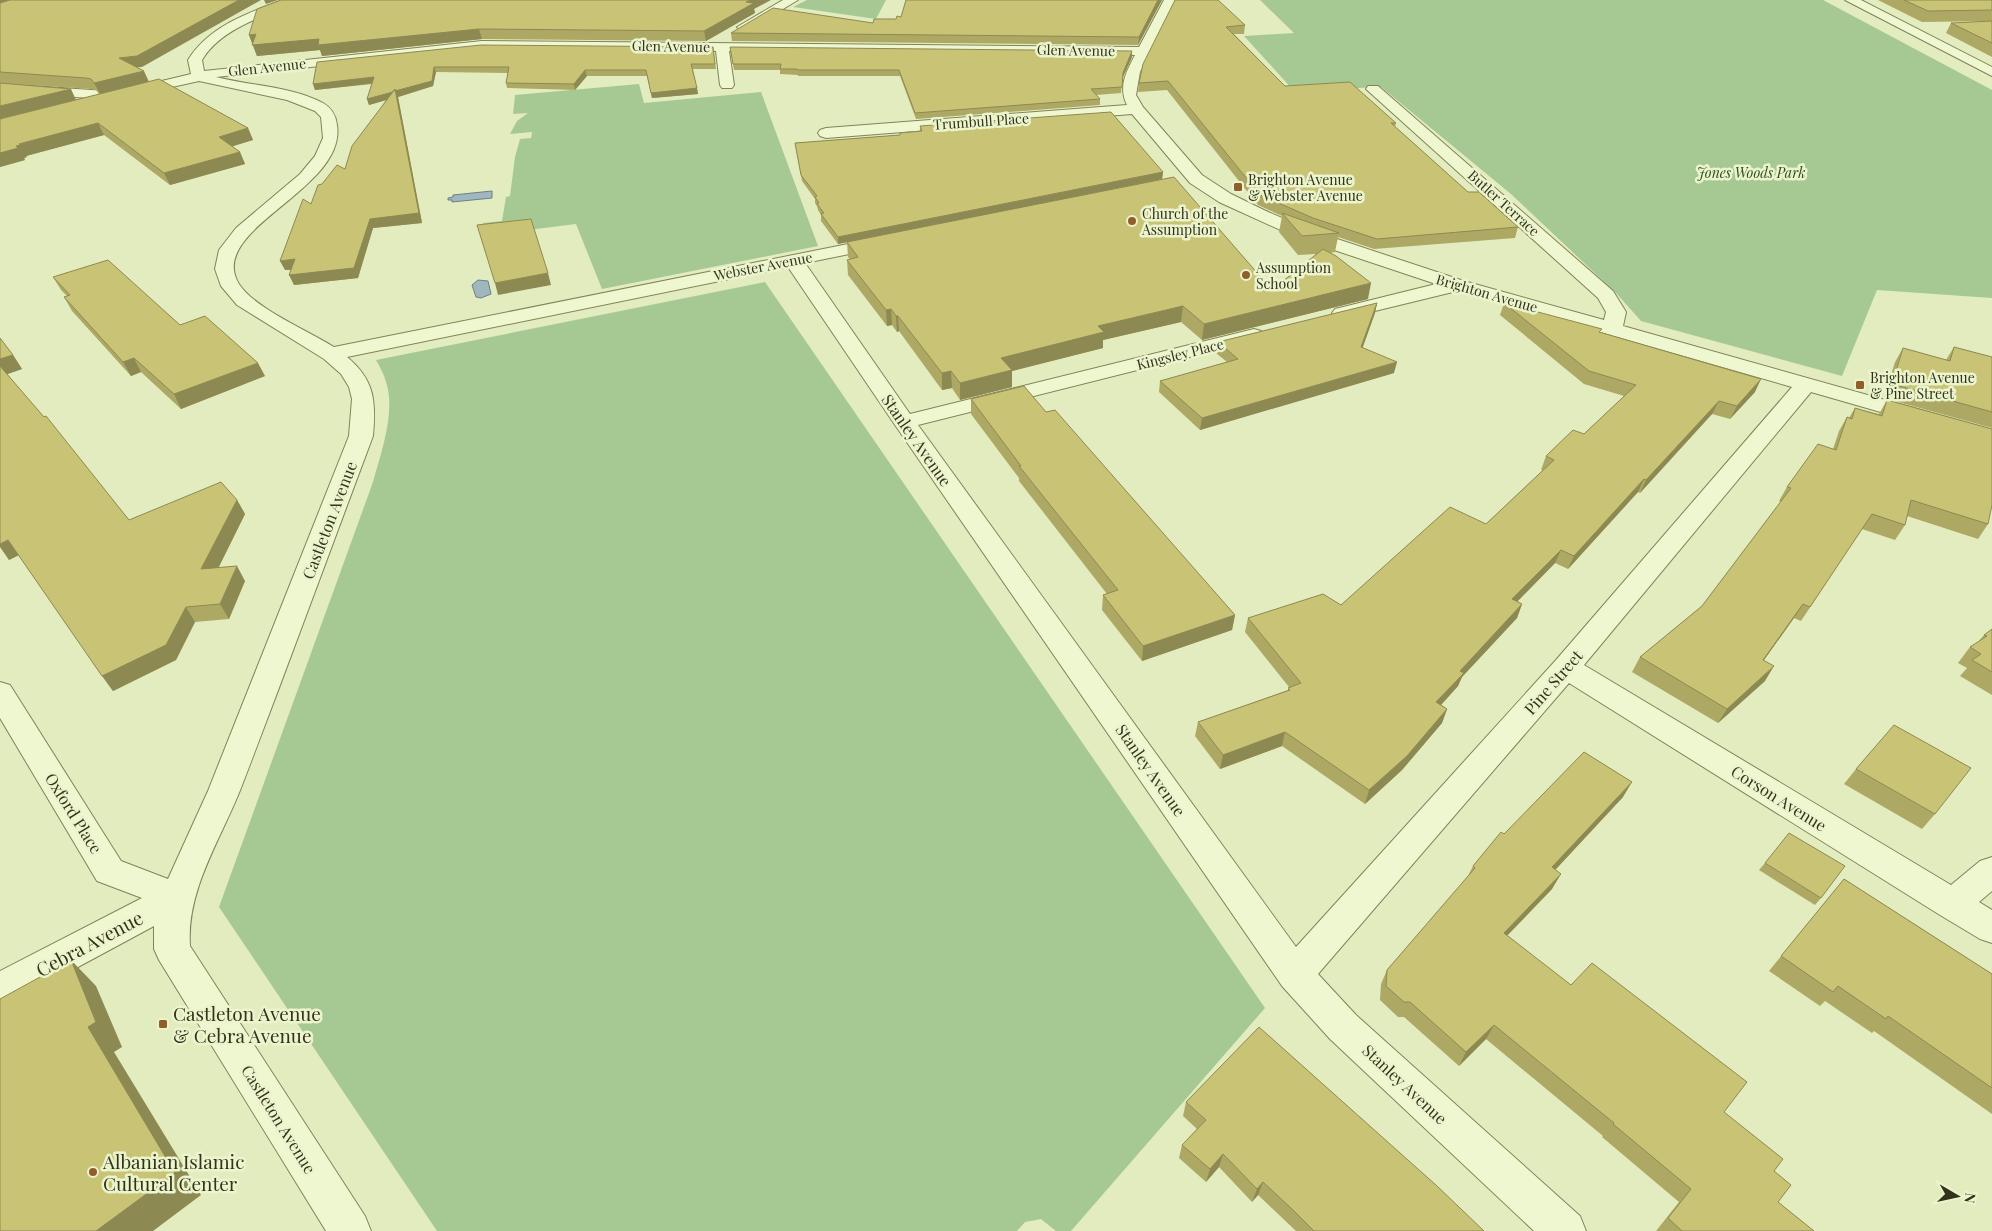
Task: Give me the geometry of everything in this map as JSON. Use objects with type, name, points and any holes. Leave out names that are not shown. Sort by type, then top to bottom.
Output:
[{"type":"street","points":[[200,75],[195,67],[195,60],[198,52],[209,42],[247,20],[295,0]]},
{"type":"street","points":[[727,85],[723,40],[792,0]]},
{"type":"street","name":"Brighton Avenue","points":[[1170,0],[1133,72],[1129,95],[1136,109],[1196,179],[1225,198],[1304,234],[1457,285],[1992,437]]},
{"type":"street","points":[[1851,0],[1992,72]]},
{"type":"street","points":[[1906,28],[1935,28]]},
{"type":"street","name":"Glen Avenue","points":[[68,108],[200,75],[482,45],[723,40],[1144,51]]},
{"type":"street","name":"Castleton Avenue","points":[[200,75],[211,80],[298,98],[317,107],[328,117],[331,126],[330,139],[318,164],[302,182],[258,216],[238,235],[229,248],[224,269],[229,283],[244,300],[330,354],[351,371],[361,389],[363,409],[361,436],[224,791],[178,897],[171,929],[172,949],[350,1231]]},
{"type":"street","points":[[0,88],[120,96]]},
{"type":"street","name":"Butler Terrace","points":[[1373,88],[1606,295],[1616,312],[1612,329]]},
{"type":"street","name":"Trumbull Place","points":[[826,132],[1136,109]]},
{"type":"street","points":[[1176,183],[1196,179]]},
{"type":"street","name":"Webster Avenue","points":[[330,354],[898,239]]},
{"type":"street","name":"Stanley Avenue","points":[[793,260],[904,422],[1295,974],[1343,1027],[1565,1231]]},
{"type":"street","points":[[1319,319],[1457,285]]},
{"type":"street","name":"Kingsley Place","points":[[904,422],[1271,331]]},
{"type":"street","name":"Pine Street","points":[[1295,974],[1566,667],[1805,385]]},
{"type":"street","name":"Corson Avenue","points":[[1566,667],[1992,928]]},
{"type":"street","name":"Oxford Place","points":[[0,693],[109,871],[178,897]]},
{"type":"street","points":[[1952,904],[1992,871]]},
{"type":"street","name":"Cebra Avenue","points":[[0,990],[178,897]]},
{"type":"green space","points":[[807,0],[886,0],[876,19],[793,7]]},
{"type":"green space","name":"Jones Woods Park","points":[[1260,0],[1823,0],[1992,90],[1992,298],[1877,290],[1842,376],[1641,321],[1617,294],[1511,194],[1381,87],[1294,91],[1244,36],[1294,33]]},
{"type":"green space","points":[[639,84],[644,103],[761,92],[818,246],[602,289],[576,224],[481,236],[483,223],[502,221],[506,197],[510,196],[515,157],[520,139],[531,138],[532,132],[510,134],[517,121],[528,113],[513,114],[515,95]]},
{"type":"green space","points":[[765,282],[1265,1008],[1071,1231],[1056,1231],[1041,1219],[1025,1222],[1017,1231],[437,1231],[219,907],[373,482],[386,432],[389,406],[389,393],[382,371],[376,360]]},
{"type":"water","points":[[492,191],[492,198],[452,202],[452,200],[448,200],[453,195]]},
{"type":"water","points":[[478,280],[488,281],[491,294],[481,298],[476,297],[472,285]]},
{"type":"building","points":[[10,0],[239,0],[137,56],[119,58],[144,71],[94,83],[91,79],[86,78],[0,72],[0,3]]},
{"type":"building","points":[[281,0],[750,0],[746,2],[754,3],[704,31],[479,29],[318,45],[319,39],[252,45],[256,34],[249,35],[257,9]]},
{"type":"building","points":[[906,0],[1158,0],[1139,37],[731,33],[773,8],[873,23],[874,19],[896,19],[897,16],[901,17]]},
{"type":"building","points":[[1175,0],[1218,0],[1245,25],[1226,27],[1285,86],[1350,82],[1396,123],[1391,123],[1468,192],[1479,192],[1518,227],[1377,239],[1313,218],[1260,195],[1168,81],[1139,83],[1143,64]]},
{"type":"building","points":[[1904,0],[1992,0],[1992,10],[1928,11]]},
{"type":"building","points":[[1992,21],[1992,43],[1951,23]]},
{"type":"building","points":[[481,45],[713,47],[715,64],[691,64],[697,88],[651,93],[646,70],[585,70],[574,84],[506,83],[509,67],[434,67],[432,81],[395,91],[395,89],[393,92],[367,99],[374,77],[313,84],[317,62]]},
{"type":"building","points":[[730,47],[1132,51],[1123,73],[1122,87],[1091,89],[1100,99],[915,113],[899,70],[797,70],[780,69],[781,64],[733,64]]},
{"type":"building","points":[[159,79],[248,128],[219,137],[240,152],[164,173],[98,123],[19,144],[16,146],[18,148],[0,153],[0,119]]},
{"type":"building","points":[[0,83],[71,89],[0,106]]},
{"type":"building","points":[[395,89],[419,213],[370,219],[354,268],[289,275],[295,259],[280,261],[303,199],[311,204],[318,185],[322,184],[337,165],[345,169],[352,146]]},
{"type":"building","points":[[1111,112],[1163,172],[838,237],[821,214],[824,213],[817,204],[819,203],[815,197],[817,196],[801,175],[795,143],[900,135],[900,133],[922,131],[920,126]]},
{"type":"building","points":[[1174,177],[1272,290],[1323,249],[1336,256],[1371,283],[1204,324],[1183,306],[1098,326],[1104,332],[1001,358],[1012,370],[960,383],[951,371],[942,373],[898,316],[891,309],[886,310],[847,260],[858,257],[847,242]]},
{"type":"building","points":[[1282,213],[1339,233],[1302,236]]},
{"type":"building","points":[[531,219],[548,273],[495,283],[477,225]]},
{"type":"building","points":[[108,260],[180,325],[205,316],[258,363],[174,394],[134,358],[123,362],[64,297],[70,295],[53,277]]},
{"type":"building","points":[[1377,303],[1361,347],[1397,362],[1202,418],[1160,381],[1238,359],[1218,342]]},
{"type":"building","points":[[1504,303],[1602,329],[1599,332],[1761,379],[1737,406],[1719,401],[1574,556],[1561,550],[1512,599],[1522,604],[1460,671],[1464,673],[1436,702],[1447,709],[1407,756],[1369,790],[1285,732],[1223,755],[1198,722],[1290,690],[1288,688],[1301,683],[1248,618],[1323,594],[1341,605],[1450,507],[1486,524],[1554,460],[1546,456],[1573,430],[1584,434],[1636,385],[1589,371]]},
{"type":"building","points":[[0,338],[13,355],[0,359]]},
{"type":"building","points":[[1954,347],[1992,357],[1992,412],[1892,384],[1903,348],[1950,361]]},
{"type":"building","points":[[0,366],[44,417],[46,416],[129,520],[221,482],[237,500],[201,569],[237,566],[220,604],[186,607],[166,645],[102,676],[8,540],[0,544]]},
{"type":"building","points":[[1024,386],[1046,412],[1055,410],[1235,615],[1143,646],[1103,595],[1118,590],[1019,466],[1021,466],[971,399]]},
{"type":"building","points":[[1887,400],[1992,429],[1992,505],[1988,524],[1911,500],[1905,525],[1872,514],[1810,607],[1803,604],[1763,660],[1774,666],[1727,709],[1640,657],[1702,606],[1791,488],[1787,487],[1818,444],[1836,450],[1847,417],[1852,419],[1855,408],[1882,416]]},
{"type":"building","points":[[1992,629],[1992,672],[1972,660],[1981,654],[1970,647],[1987,636],[1984,635]]},
{"type":"building","points":[[1894,725],[1971,768],[1935,814],[1856,769]]},
{"type":"building","points":[[1584,752],[1632,782],[1552,867],[1561,874],[1504,933],[1571,985],[1592,963],[1747,1082],[1724,1112],[1783,1159],[1774,1171],[1791,1185],[1778,1202],[1814,1231],[1682,1231],[1668,1218],[1691,1189],[1614,1123],[1494,1025],[1466,1052],[1410,1002],[1404,1002],[1386,986],[1387,970],[1475,868],[1473,866],[1501,832],[1504,834]]},
{"type":"building","points":[[1789,833],[1845,866],[1821,898],[1765,863]]},
{"type":"building","points":[[1844,879],[1992,974],[1992,1088],[1888,1016],[1886,1019],[1838,986],[1833,992],[1781,956]]},
{"type":"building","points":[[71,960],[96,1022],[88,1027],[175,1173],[96,1231],[0,1231],[0,999]]},
{"type":"building","points":[[1259,1027],[1437,1186],[1484,1231],[1314,1231],[1263,1182],[1257,1189],[1223,1154],[1210,1169],[1182,1145],[1206,1120],[1186,1102]]},
{"type":"place","name":"Brighton Avenue & Webster Avenue","points":[[1238,187]]},
{"type":"place","name":"Church of the Assumption","points":[[1132,221]]},
{"type":"place","name":"Assumption School","points":[[1246,275]]},
{"type":"place","name":"Brighton Avenue & Pine Street","points":[[1860,385]]},
{"type":"place","name":"Castleton Avenue & Cebra Avenue","points":[[163,1024]]},
{"type":"place","name":"Albanian Islamic Cultural Center","points":[[93,1172]]}]
